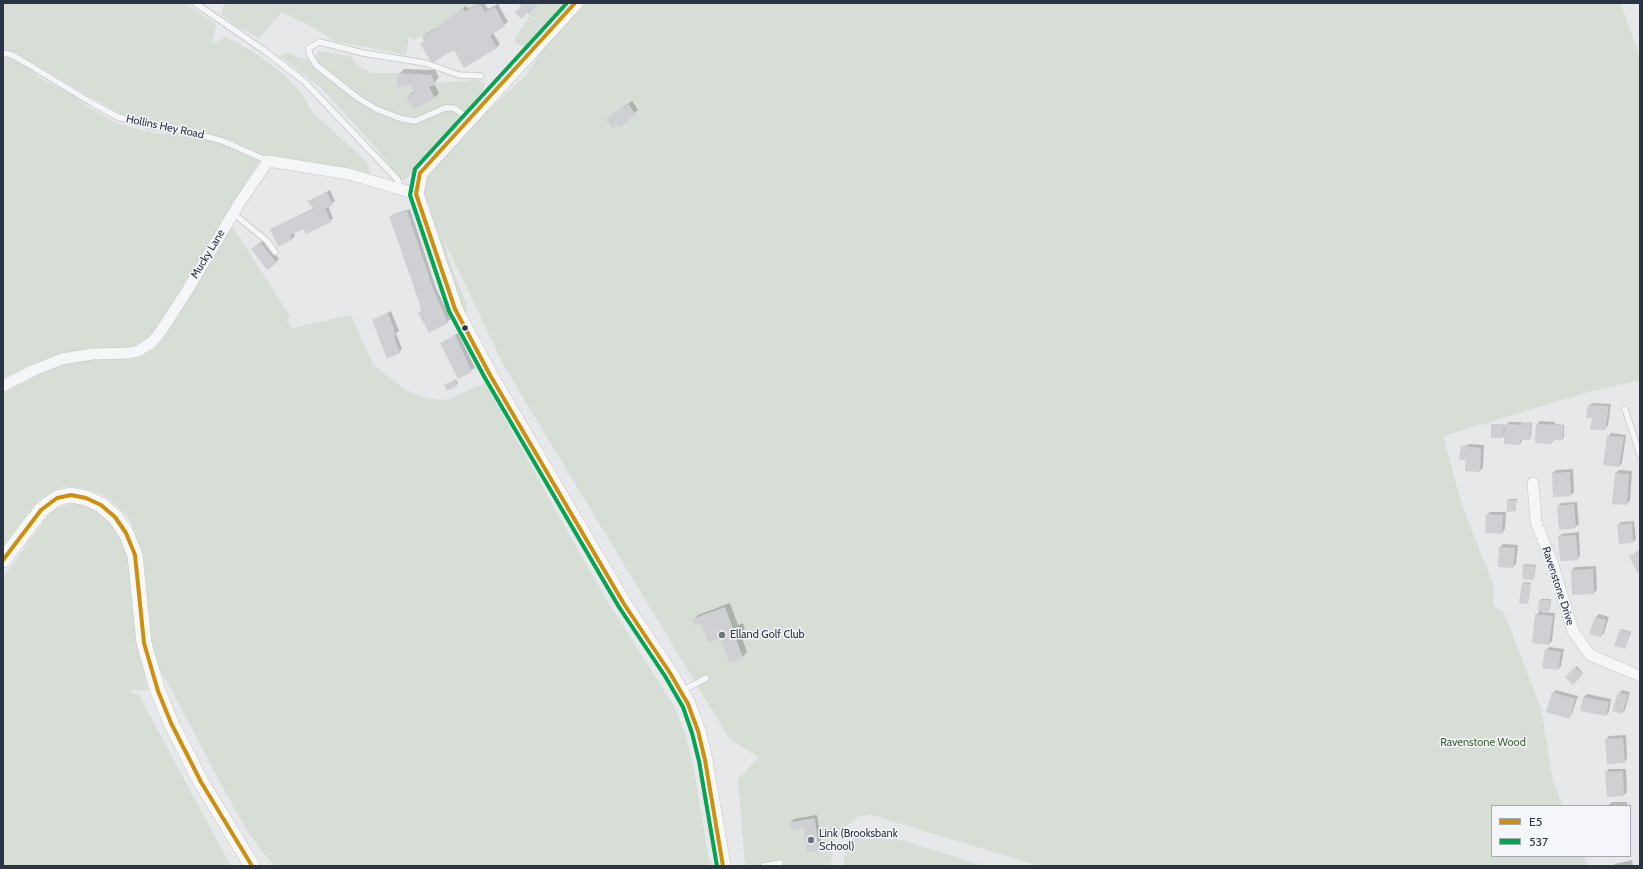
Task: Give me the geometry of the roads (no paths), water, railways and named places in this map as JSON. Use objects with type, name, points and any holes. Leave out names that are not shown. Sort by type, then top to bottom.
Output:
[{"type":"street","points":[[409,191],[420,173],[575,3]]},
{"type":"street","points":[[268,161],[349,174],[409,191]]},
{"type":"street","name":"Mucky Lane","points":[[3,386],[34,370],[62,360],[92,354],[130,353],[144,348],[159,334],[233,213],[268,161]]},
{"type":"street","points":[[409,191],[455,309],[496,387],[543,464],[624,604],[688,704],[702,745],[711,788],[723,866]]},
{"type":"street","name":"Ravenstone Drive","points":[[1533,483],[1536,522],[1552,562],[1573,631],[1590,655],[1640,676]]},
{"type":"street","points":[[3,560],[41,510],[57,498],[71,495],[86,498],[101,505],[115,517],[126,534],[135,555],[144,643],[148,661],[160,696],[201,782],[252,866]]},
{"type":"lane","points":[[195,3],[266,51],[305,82],[409,191]]},
{"type":"lane","points":[[469,118],[454,108],[445,108],[414,121],[402,119],[376,109],[358,98],[316,65],[309,53],[309,48],[320,42],[356,51],[424,63],[459,75],[481,76]]},
{"type":"lane","name":"Hollins Hey Road","points":[[3,53],[12,55],[118,117],[156,127],[189,132],[223,141],[268,161]]},
{"type":"lane","points":[[233,213],[267,241],[275,252]]},
{"type":"lane","points":[[1625,409],[1640,455]]},
{"type":"lane","points":[[681,691],[706,678]]},
{"type":"lane","points":[[764,866],[780,863]]},
{"type":"place","name":"Elland Golf Club","points":[[722,635]]},
{"type":"place","name":"Link (Brooksbank School)","points":[[811,840]]},
{"type":"park label","name":"Ravenstone Wood","points":[[1483,743]]}]
